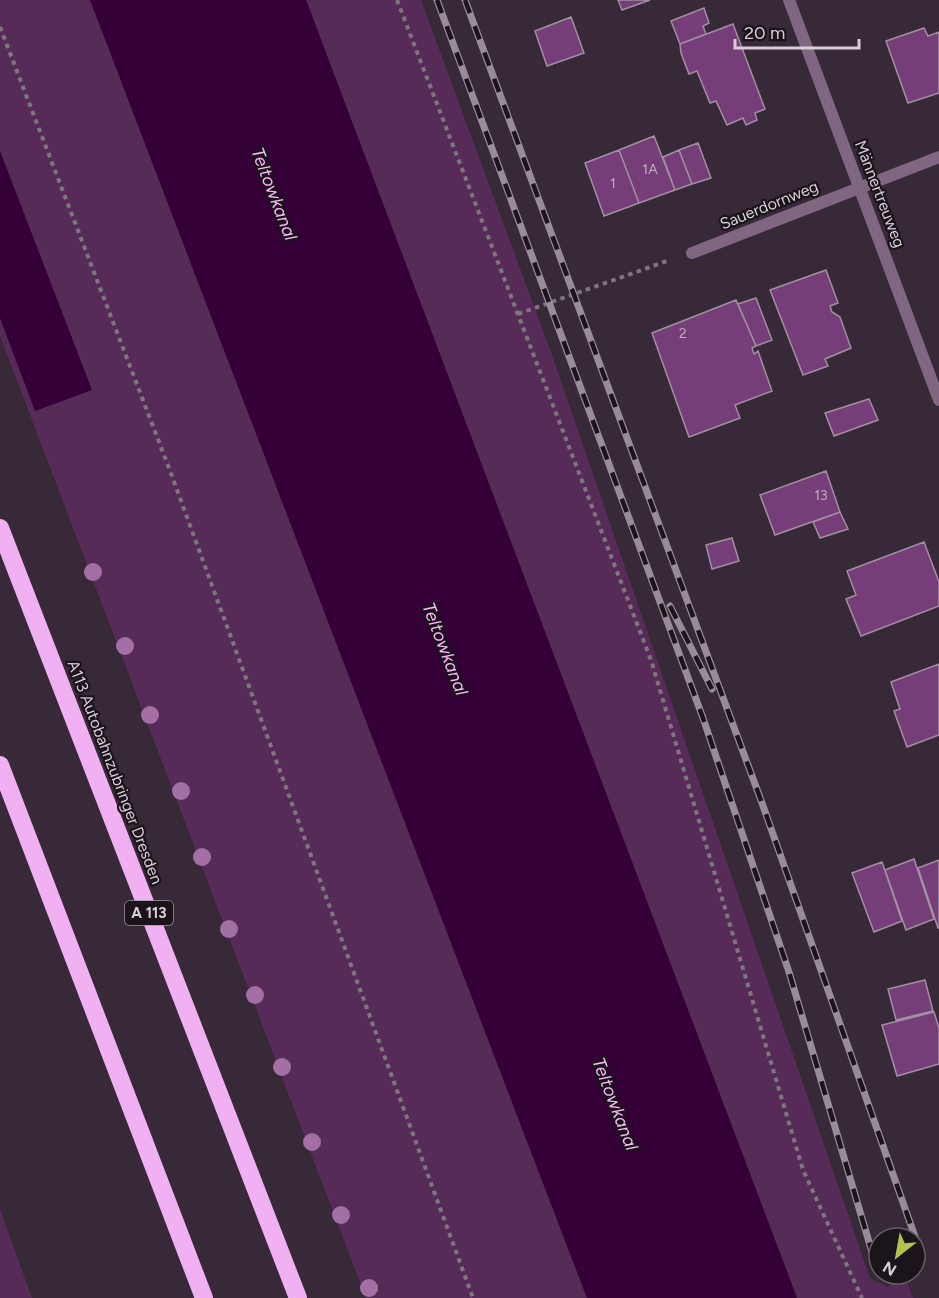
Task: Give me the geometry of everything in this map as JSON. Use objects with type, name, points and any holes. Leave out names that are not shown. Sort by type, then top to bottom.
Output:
[{"type":"highway","name":"A113 Autobahnzubringer Dresden","points":[[0,528],[298,1298]]},
{"type":"highway","points":[[0,765],[204,1298]]},
{"type":"street","name":"Männertreuweg","points":[[789,0],[939,400]]},
{"type":"street","name":"Sauerdornweg","points":[[692,253],[939,157]]},
{"type":"path","points":[[397,0],[651,660],[803,1170],[862,1298]]},
{"type":"path","points":[[0,27],[169,468],[473,1298]]},
{"type":"path","points":[[518,314],[692,253]]},
{"type":"shaded area","points":[[0,0],[90,0],[587,1298],[366,1298],[0,336]]},
{"type":"shaded area","points":[[306,0],[421,0],[552,355],[867,1269],[867,1286],[908,1286],[913,1298],[797,1298]]},
{"type":"shaded area","points":[[0,1209],[32,1298],[0,1298]]},
{"type":"water","name":"Teltowkanal","points":[[90,0],[306,0],[797,1298],[587,1298]]},
{"type":"water","points":[[0,151],[92,390],[35,411],[0,318]]},
{"type":"building","points":[[618,0],[650,0],[622,10]]},
{"type":"building","points":[[704,8],[709,23],[703,26],[706,34],[680,44],[671,21]]},
{"type":"building","points":[[571,17],[584,53],[547,66],[535,31]]},
{"type":"building","points":[[733,24],[765,109],[755,113],[757,120],[746,125],[743,118],[727,125],[716,101],[710,103],[697,71],[689,74],[681,53],[680,44]]},
{"type":"building","points":[[924,28],[928,36],[939,32],[939,93],[908,103],[886,41]]},
{"type":"building","points":[[654,136],[675,190],[639,203],[619,150]]},
{"type":"building","points":[[698,143],[711,178],[692,184],[679,150]]},
{"type":"building","points":[[619,150],[639,203],[604,216],[585,163]]},
{"type":"building","points":[[679,150],[692,184],[675,190],[663,157]]},
{"type":"building","points":[[826,270],[838,303],[830,306],[832,312],[840,317],[851,348],[825,359],[828,366],[803,375],[770,290]]},
{"type":"building","points":[[756,298],[772,340],[756,346],[738,304]]},
{"type":"building","points":[[736,300],[756,346],[752,348],[754,354],[758,351],[772,391],[735,405],[740,418],[689,437],[652,333]]},
{"type":"building","points":[[869,399],[878,420],[834,436],[825,413]]},
{"type":"building","points":[[826,471],[840,512],[775,535],[760,495]]},
{"type":"building","points":[[840,512],[848,529],[820,538],[813,522]]},
{"type":"building","points":[[732,538],[739,561],[712,569],[706,545]]},
{"type":"building","points":[[924,542],[939,582],[939,606],[861,636],[846,599],[856,595],[847,571]]},
{"type":"building","points":[[939,664],[939,735],[907,747],[894,711],[900,709],[891,682]]},
{"type":"building","points":[[914,859],[934,919],[906,930],[885,870]]},
{"type":"building","points":[[939,860],[939,928],[938,928],[918,868]]},
{"type":"building","points":[[882,862],[902,921],[874,932],[852,873]]},
{"type":"building","points":[[925,980],[933,1011],[896,1020],[888,989]]},
{"type":"building","points":[[934,1012],[939,1028],[939,1064],[897,1076],[882,1025]]},
{"type":"railway","points":[[437,0],[703,718],[789,972],[867,1235]]},
{"type":"railway","points":[[465,0],[762,803],[911,1226]]},
{"type":"railway","points":[[670,606],[712,689]]}]
